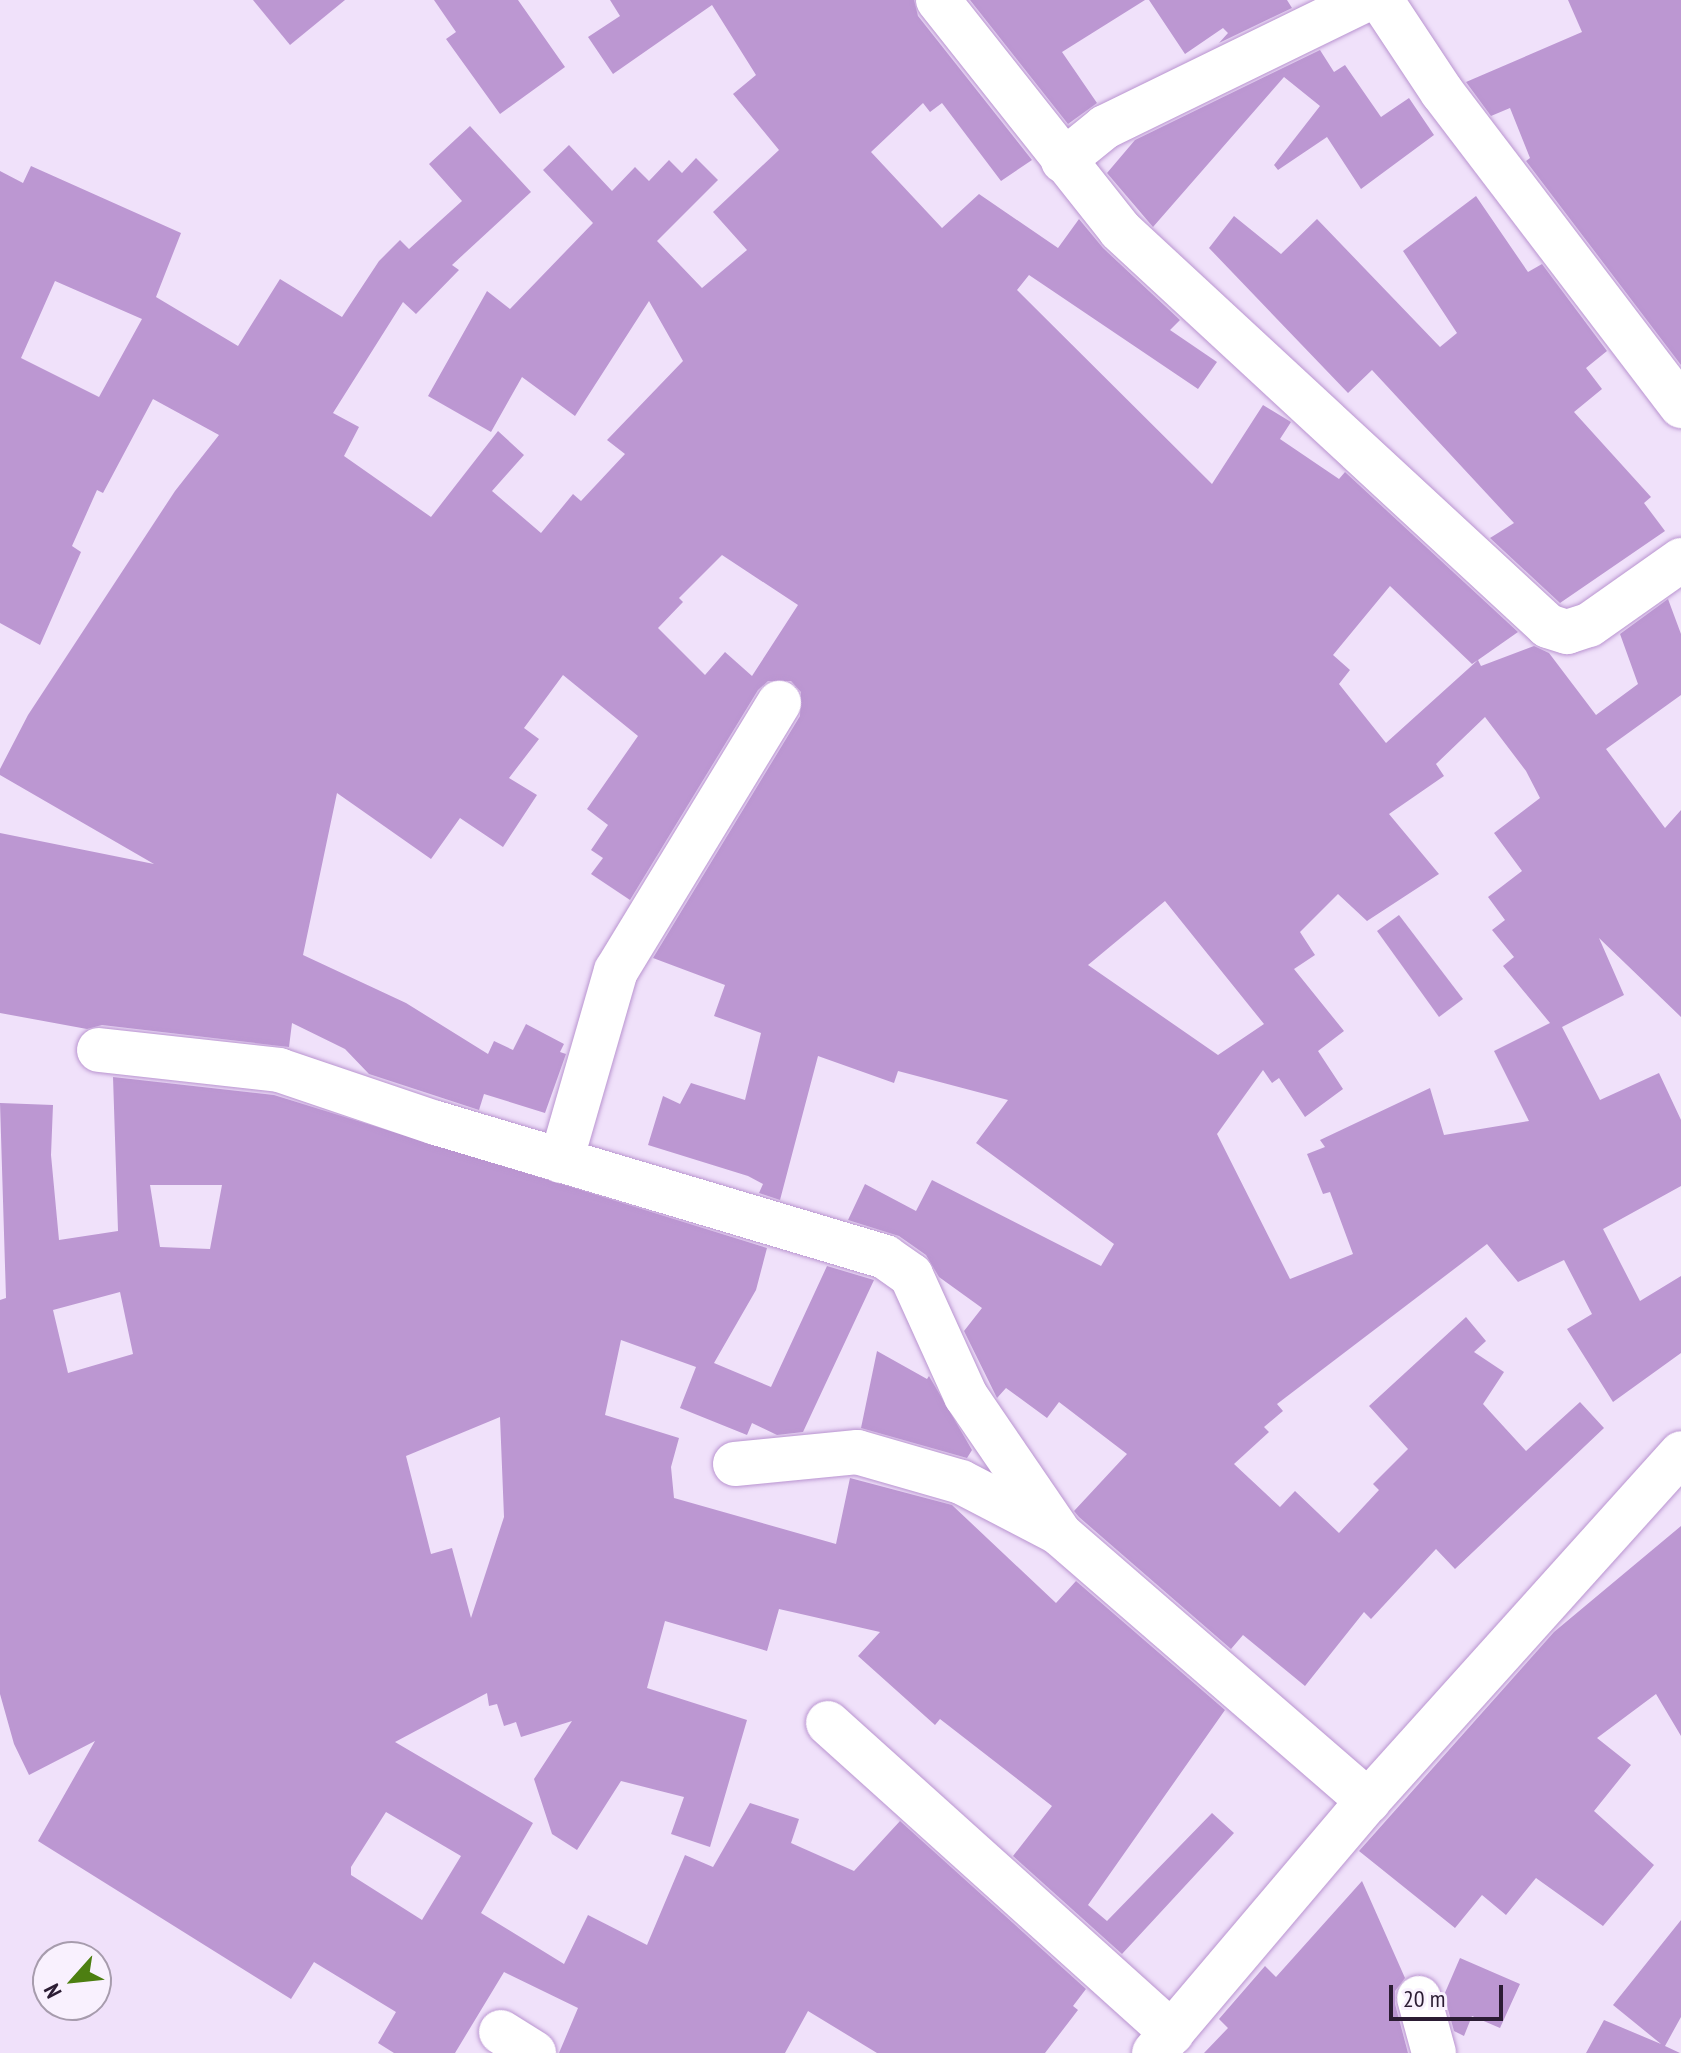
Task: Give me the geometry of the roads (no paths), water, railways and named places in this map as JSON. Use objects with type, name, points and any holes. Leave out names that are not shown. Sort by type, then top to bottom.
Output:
[{"type":"street","points":[[938,0],[1120,230],[1548,626],[1567,632],[1589,625],[1681,560]]},
{"type":"street","points":[[1063,161],[1105,127],[1365,0]]},
{"type":"street","points":[[1372,0],[1383,3],[1442,92],[1681,406]]},
{"type":"street","points":[[561,1161],[616,971],[779,703]]},
{"type":"street","points":[[99,1050],[279,1070],[561,1161],[885,1257],[911,1275],[966,1396],[1060,1534]]},
{"type":"street","points":[[735,1464],[857,1452],[961,1482],[1060,1534],[1368,1801]]},
{"type":"street","points":[[828,1723],[1163,2043],[1368,1801],[1681,1453]]},
{"type":"street","points":[[1419,1998],[1434,2053]]}]
